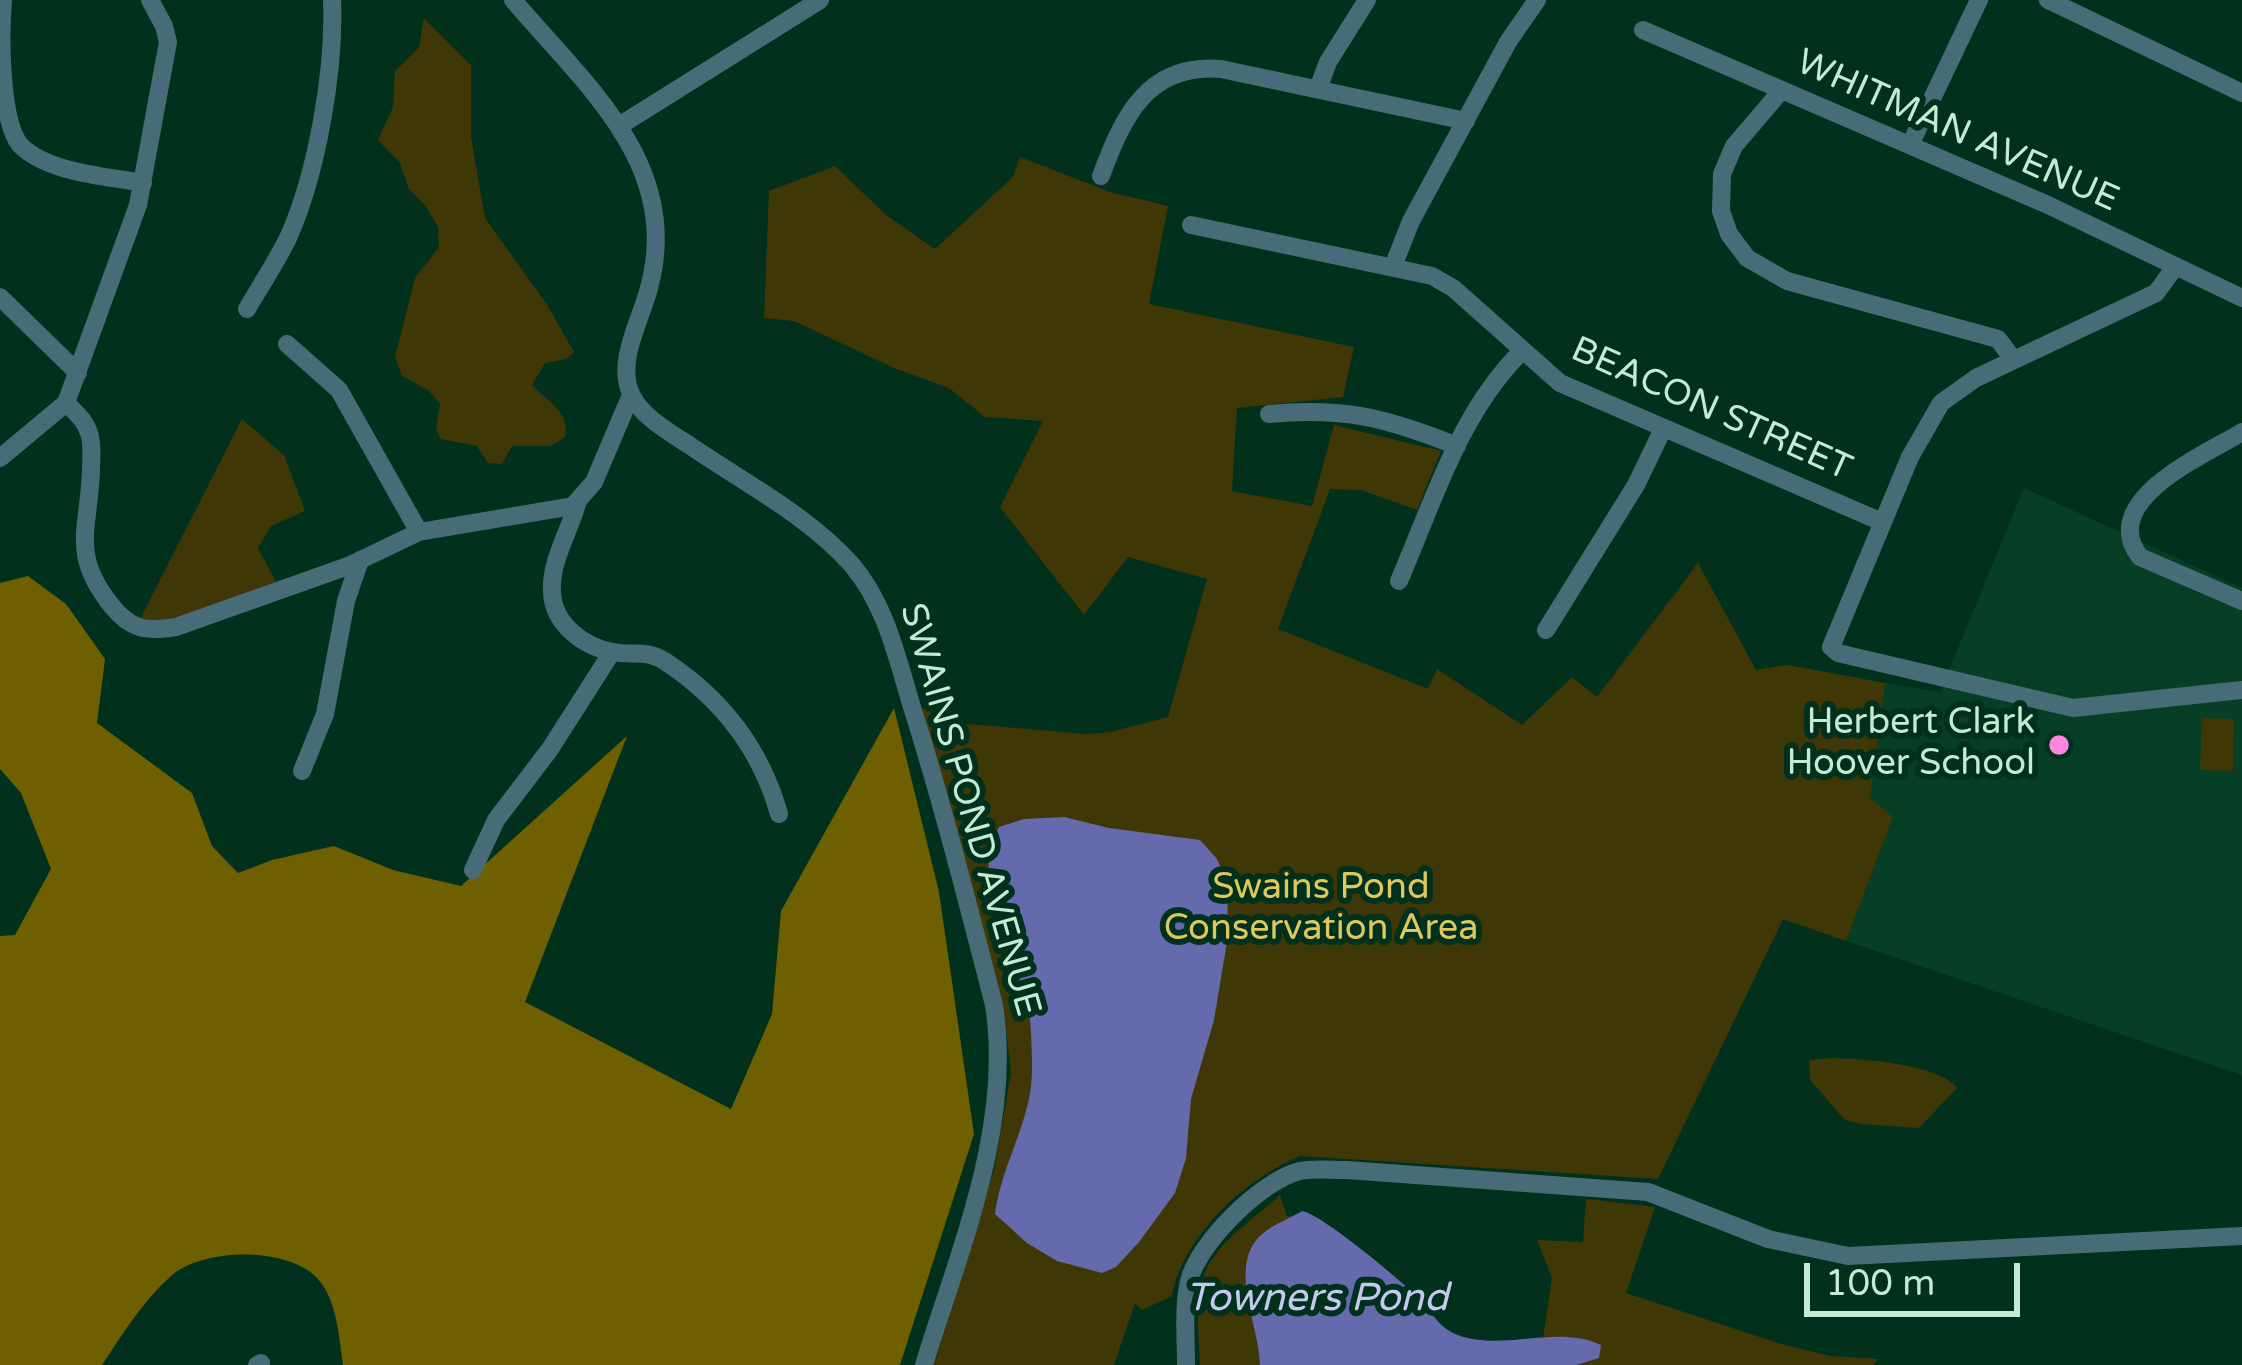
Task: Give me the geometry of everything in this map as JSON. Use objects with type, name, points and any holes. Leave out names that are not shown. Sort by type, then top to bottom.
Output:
[{"type":"street","points":[[3,0],[5,110],[15,141],[43,159],[143,183]]},
{"type":"street","points":[[0,458],[66,403],[143,183],[168,42],[150,0]]},
{"type":"street","points":[[248,309],[280,254],[305,192],[329,82],[332,0]]},
{"type":"street","points":[[544,0],[518,6],[620,126],[643,165],[657,232],[651,284],[626,366],[631,395],[594,482],[577,504],[556,562],[551,590],[554,607],[566,629],[612,652],[644,651],[662,658],[732,719],[757,755],[779,814]]},
{"type":"street","points":[[620,126],[820,0]]},
{"type":"street","points":[[1318,89],[1328,62],[1367,0]]},
{"type":"street","points":[[1394,264],[1411,221],[1508,42],[1537,0]]},
{"type":"street","points":[[1910,145],[1979,0]]},
{"type":"street","points":[[2048,0],[2242,93]]},
{"type":"street","name":"WHITMAN AVENUE","points":[[1643,29],[2242,298]]},
{"type":"street","points":[[1101,176],[1132,109],[1177,72],[1221,69],[1466,122]]},
{"type":"street","points":[[1781,91],[1734,146],[1722,174],[1721,212],[1747,258],[1787,281],[1998,339],[2013,359]]},
{"type":"street","name":"BEACON STREET","points":[[1192,225],[1394,264],[1432,276],[1453,288],[1560,383],[1882,522]]},
{"type":"street","points":[[2175,267],[2156,293],[2013,359],[1941,403],[1926,424],[1831,647],[1838,653],[2073,708],[2242,690]]},
{"type":"street","points":[[0,297],[78,373]]},
{"type":"street","points":[[287,344],[339,389],[419,532]]},
{"type":"street","points":[[1399,581],[1457,446],[1488,392],[1522,352]]},
{"type":"street","name":"SWAINS POND AVENUE","points":[[631,395],[654,420],[808,527],[851,563],[878,604],[917,722],[994,1005],[1000,1043],[993,1118],[978,1186],[924,1365]]},
{"type":"street","points":[[66,403],[89,434],[86,564],[115,610],[138,630],[176,627],[360,560],[419,532],[577,504]]},
{"type":"street","points":[[1269,415],[1312,410],[1354,413],[1457,446]]},
{"type":"street","points":[[1546,630],[1636,485],[1663,429]]},
{"type":"street","points":[[2241,434],[2154,486],[2141,501],[2131,533],[2140,556],[2242,601]]},
{"type":"street","points":[[302,771],[326,715],[346,601],[360,560]]},
{"type":"street","points":[[473,870],[496,820],[612,652]]},
{"type":"street","points":[[1186,1365],[1187,1289],[1197,1260],[1240,1211],[1272,1185],[1303,1170],[1648,1192],[1783,1244],[1864,1257],[2239,1240]]},
{"type":"shaded area","name":"Herbert Clark Hoover School","points":[[2024,488],[2242,588],[2242,1075],[1846,941],[1893,817],[1869,798],[1885,683],[1940,692]]},
{"type":"shaded area","points":[[28,576],[66,604],[105,659],[97,723],[192,793],[212,846],[238,873],[334,846],[393,870],[461,886],[627,736],[525,1002],[731,1109],[772,1014],[781,911],[894,708],[939,892],[974,1134],[900,1365],[343,1365],[333,1307],[317,1278],[285,1260],[244,1255],[202,1260],[170,1277],[102,1365],[0,1365],[0,936],[15,935],[51,869],[21,793],[0,769],[0,583]]},
{"type":"green space","points":[[424,18],[471,65],[471,137],[485,218],[546,303],[574,352],[566,359],[545,363],[532,385],[561,414],[565,437],[551,446],[512,446],[502,464],[488,463],[477,446],[441,439],[436,429],[440,404],[428,390],[402,376],[395,357],[415,278],[439,247],[438,227],[409,189],[400,163],[378,140],[393,107],[395,71],[419,47]]},
{"type":"green space","name":"Swains Pond Conservation Area","points":[[1020,157],[1110,192],[1168,206],[1149,304],[1354,347],[1343,397],[1237,408],[1232,491],[1312,506],[1334,425],[1441,451],[1417,510],[1361,490],[1330,489],[1278,629],[1428,689],[1437,669],[1522,725],[1572,677],[1597,697],[1698,563],[1756,670],[1788,665],[1885,683],[1870,798],[1893,817],[1846,941],[1783,919],[1658,1179],[1300,1156],[1258,1179],[1219,1212],[1189,1252],[1172,1296],[1142,1310],[1135,1303],[1114,1365],[934,1365],[994,1170],[1011,1073],[1003,1003],[922,708],[968,724],[1087,734],[1168,717],[1207,579],[1128,557],[1084,615],[1000,507],[1043,421],[985,417],[949,388],[794,321],[764,318],[769,191],[835,166],[886,215],[935,249],[1013,177]]},
{"type":"green space","points":[[242,419],[284,455],[305,511],[271,526],[258,548],[276,582],[200,613],[137,625]]},
{"type":"green space","points":[[2202,718],[2234,719],[2233,771],[2200,770]]},
{"type":"green space","points":[[1833,1058],[1918,1068],[1957,1088],[1919,1128],[1861,1124],[1845,1120],[1810,1080],[1809,1060]]},
{"type":"green space","points":[[1280,1195],[1287,1216],[1315,1221],[1445,1339],[1541,1351],[1552,1278],[1537,1240],[1583,1242],[1586,1199],[1655,1207],[1626,1293],[1781,1344],[1831,1356],[1878,1359],[1873,1365],[1200,1365],[1198,1307],[1204,1274],[1232,1236]]},
{"type":"water","points":[[1064,817],[1200,840],[1217,859],[1228,885],[1227,942],[1214,1020],[1191,1099],[1186,1158],[1175,1193],[1139,1242],[1116,1267],[1102,1273],[1057,1261],[1027,1243],[995,1214],[1029,1098],[1032,1061],[1028,1007],[993,904],[990,853],[999,827],[1024,819]]},
{"type":"water","name":"Towners Pond","points":[[1302,1211],[1381,1265],[1453,1333],[1489,1341],[1584,1339],[1601,1345],[1599,1358],[1576,1365],[1260,1365],[1246,1263],[1261,1235]]},
{"type":"place","name":"Herbert Clark Hoover School","points":[[2059,745]]}]
